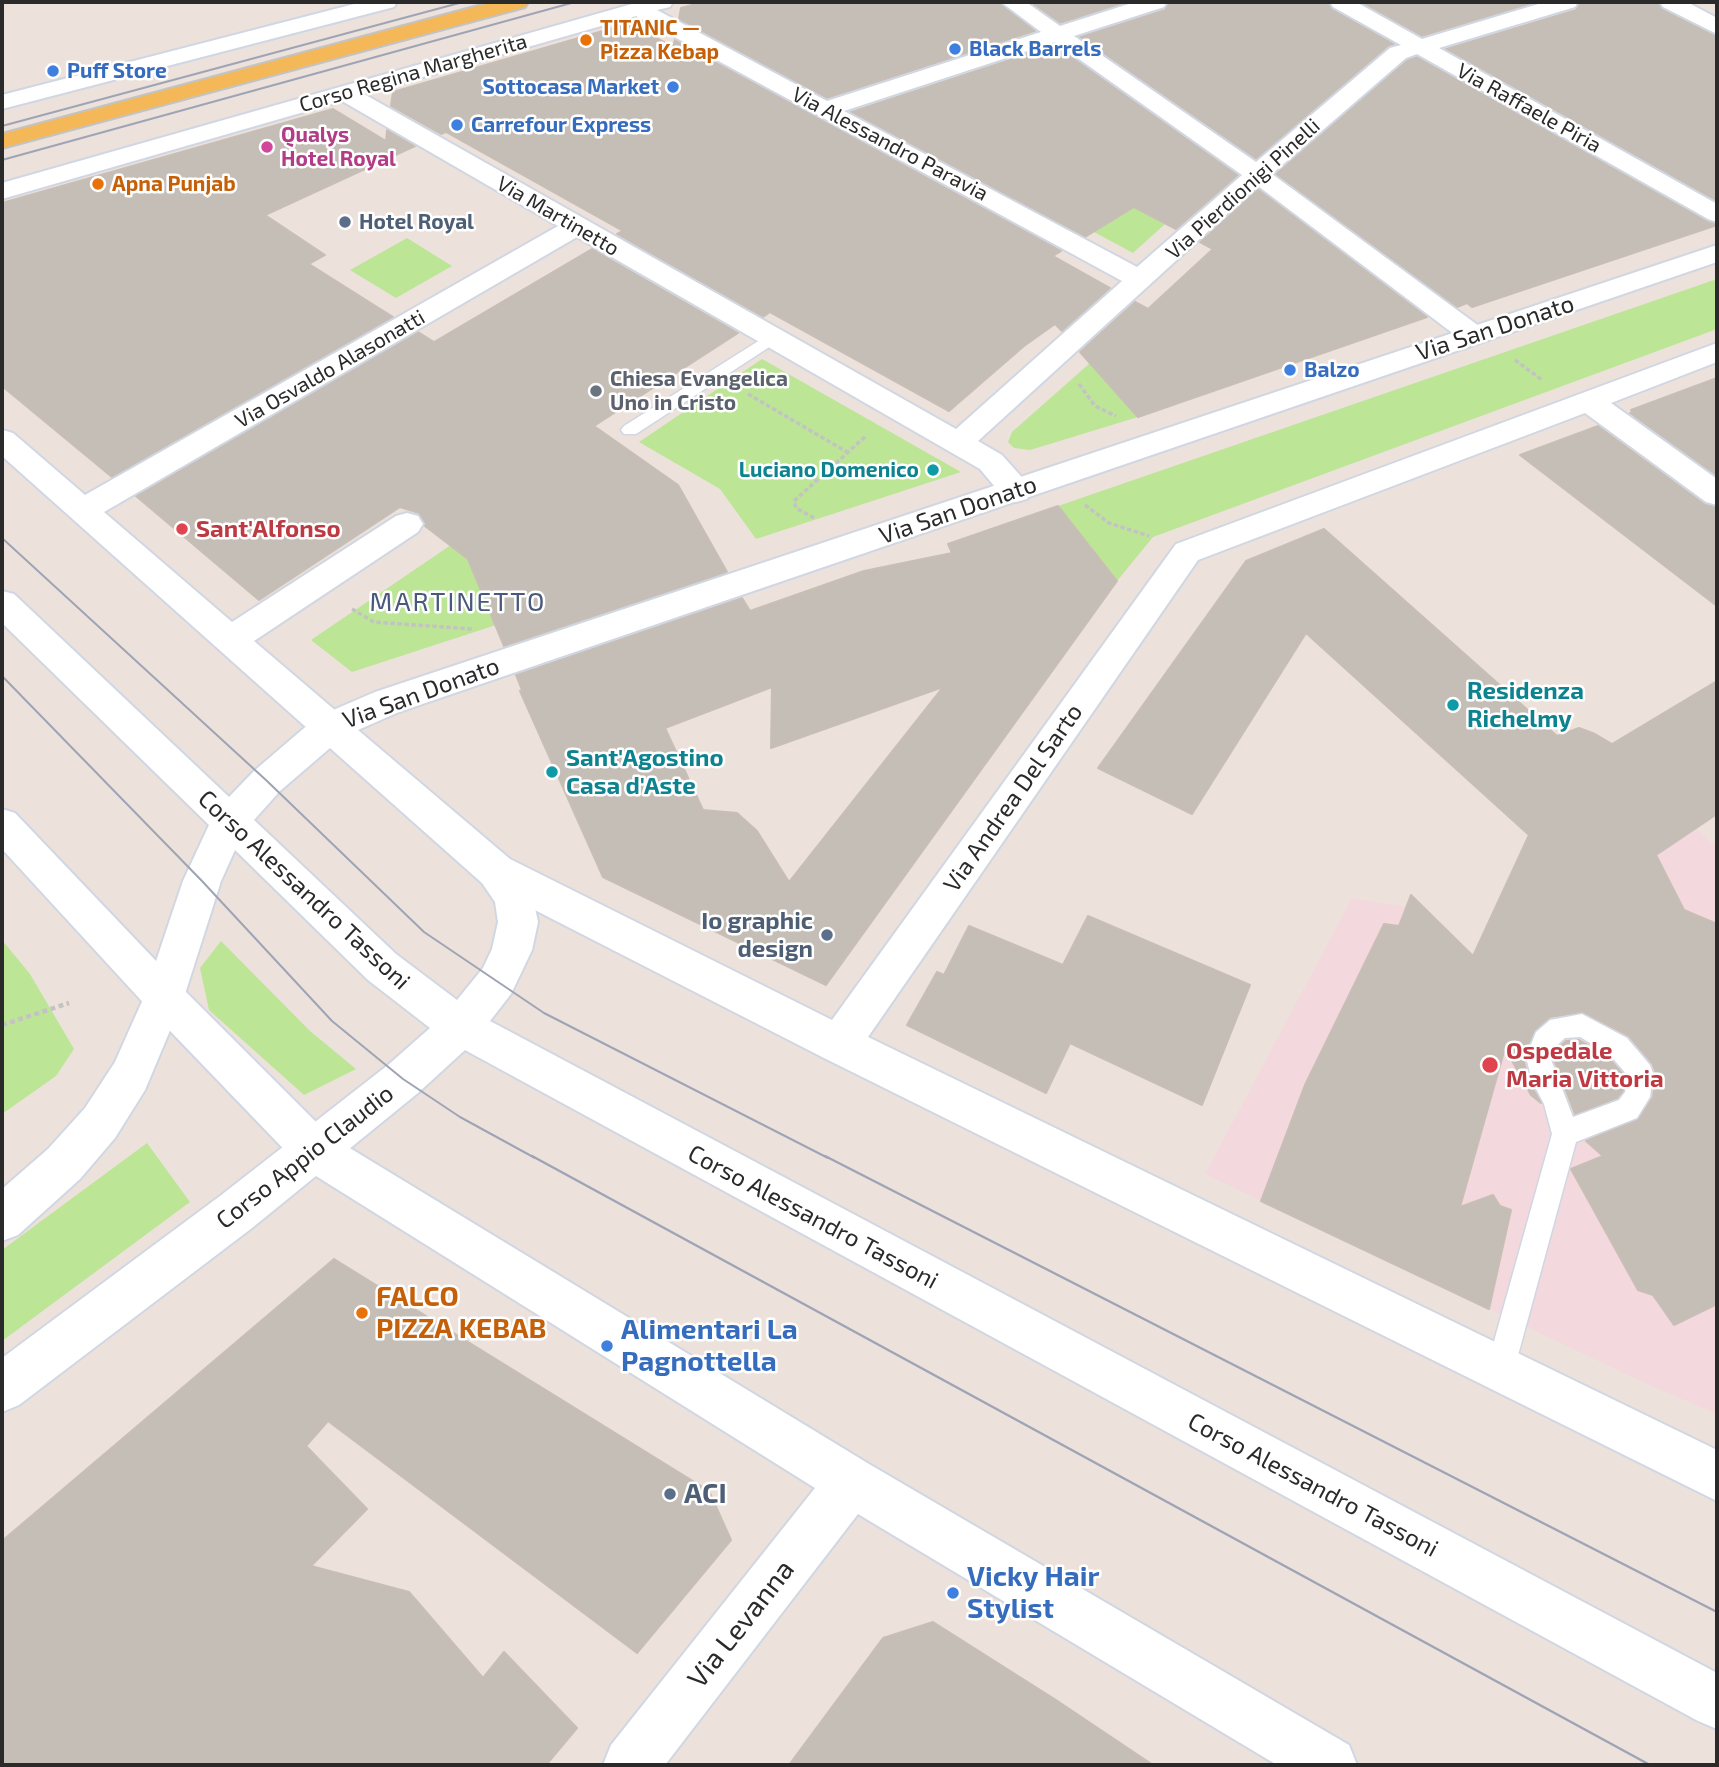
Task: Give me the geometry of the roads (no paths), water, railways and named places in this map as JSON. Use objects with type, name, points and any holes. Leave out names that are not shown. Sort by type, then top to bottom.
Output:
[{"type":"main road","name":"Corso Regina Margherita","points":[[2,141],[517,2]]},
{"type":"street","points":[[229,43],[310,2]]},
{"type":"street","points":[[2,102],[386,2]]},
{"type":"street","name":"Corso Regina Margherita","points":[[2,191],[662,2]]},
{"type":"street","points":[[1012,2],[1257,174],[1473,335]]},
{"type":"street","points":[[826,109],[1156,2]]},
{"type":"street","name":"Via Raffaele Piria","points":[[1340,2],[1717,214]]},
{"type":"street","name":"Via Pierdionigi Pinelli","points":[[958,443],[1257,174],[1398,53],[1567,2]]},
{"type":"street","points":[[1671,2],[1717,27]]},
{"type":"street","name":"Via Alessandro Paravia","points":[[638,9],[1141,280]]},
{"type":"street","name":"Via Martinetto","points":[[345,93],[575,227],[991,462],[1016,491]]},
{"type":"street","name":"Via Osvaldo Alasonatti","points":[[83,510],[575,227]]},
{"type":"street","name":"Via San Donato","points":[[230,821],[267,781],[330,727],[387,702],[1717,253]]},
{"type":"street","points":[[1587,400],[1717,352]]},
{"type":"street","points":[[1587,400],[1717,494]]},
{"type":"street","name":"Via Andrea Del Sarto","points":[[839,1044],[1186,552],[1587,400]]},
{"type":"street","points":[[2,440],[496,871],[839,1044],[1717,1476]]},
{"type":"street","points":[[231,640],[407,524]]},
{"type":"street","name":"Corso Alessandro Tassoni","points":[[2,603],[128,727],[382,967],[461,1027],[1717,1702]]},
{"type":"street","points":[[2,1219],[64,1164],[100,1123],[130,1076],[164,997],[202,881],[230,821]]},
{"type":"street","points":[[2,824],[164,997],[315,1151],[850,1482],[1329,1765]]},
{"type":"street","name":"Corso Appio Claudio","points":[[2,1388],[315,1151],[461,1027],[497,981],[513,950],[518,922],[514,898],[496,871]]},
{"type":"street","name":"Via Levanna","points":[[631,1765],[850,1482]]},
{"type":"lane","points":[[630,430],[771,338]]},
{"type":"lane","points":[[1500,1370],[1565,1134],[1556,1101],[1545,1081],[1538,1057],[1545,1040],[1559,1028],[1582,1025],[1618,1046],[1641,1073],[1637,1097],[1628,1109],[1565,1134]]},
{"type":"tram line","points":[[2,126],[463,2]]},
{"type":"tram line","points":[[2,160],[575,2]]},
{"type":"tram line","points":[[2,538],[267,781],[424,932],[544,1013],[828,1158]]},
{"type":"tram line","points":[[2,676],[202,881],[332,1021],[403,1079],[460,1117],[535,1158]]},
{"type":"tram line","points":[[532,1156],[1650,1765]]},
{"type":"tram line","points":[[825,1156],[1717,1612]]},
{"type":"place","name":"TITANIC — Pizza Kebap","points":[[586,40]]},
{"type":"place","name":"Black Barrels","points":[[955,49]]},
{"type":"place","name":"Puff Store","points":[[53,71]]},
{"type":"place","name":"Sottocasa Market","points":[[673,87]]},
{"type":"place","name":"Carrefour Express","points":[[457,125]]},
{"type":"place","name":"Qualys Hotel Royal","points":[[267,147]]},
{"type":"place","name":"Apna Punjab","points":[[98,184]]},
{"type":"place","name":"Hotel Royal","points":[[345,222]]},
{"type":"place","name":"Balzo","points":[[1290,370]]},
{"type":"place","name":"Chiesa Evangelica Uno in Cristo","points":[[596,391]]},
{"type":"place","name":"Luciano Domenico","points":[[933,470]]},
{"type":"place","name":"Sant'Alfonso","points":[[182,529]]},
{"type":"place","name":"Residenza Richelmy","points":[[1453,705]]},
{"type":"place","name":"Sant'Agostino Casa d'Aste","points":[[552,772]]},
{"type":"place","name":"Io graphic design","points":[[827,935]]},
{"type":"place","name":"Ospedale Maria Vittoria","points":[[1490,1065]]},
{"type":"place","name":"FALCO PIZZA KEBAB","points":[[362,1313]]},
{"type":"place","name":"Alimentari La Pagnottella","points":[[607,1346]]},
{"type":"place","name":"ACI","points":[[670,1494]]},
{"type":"place","name":"Vicky Hair Stylist","points":[[953,1593]]},
{"type":"district","name":"MARTINETTO","points":[[458,602]]}]
